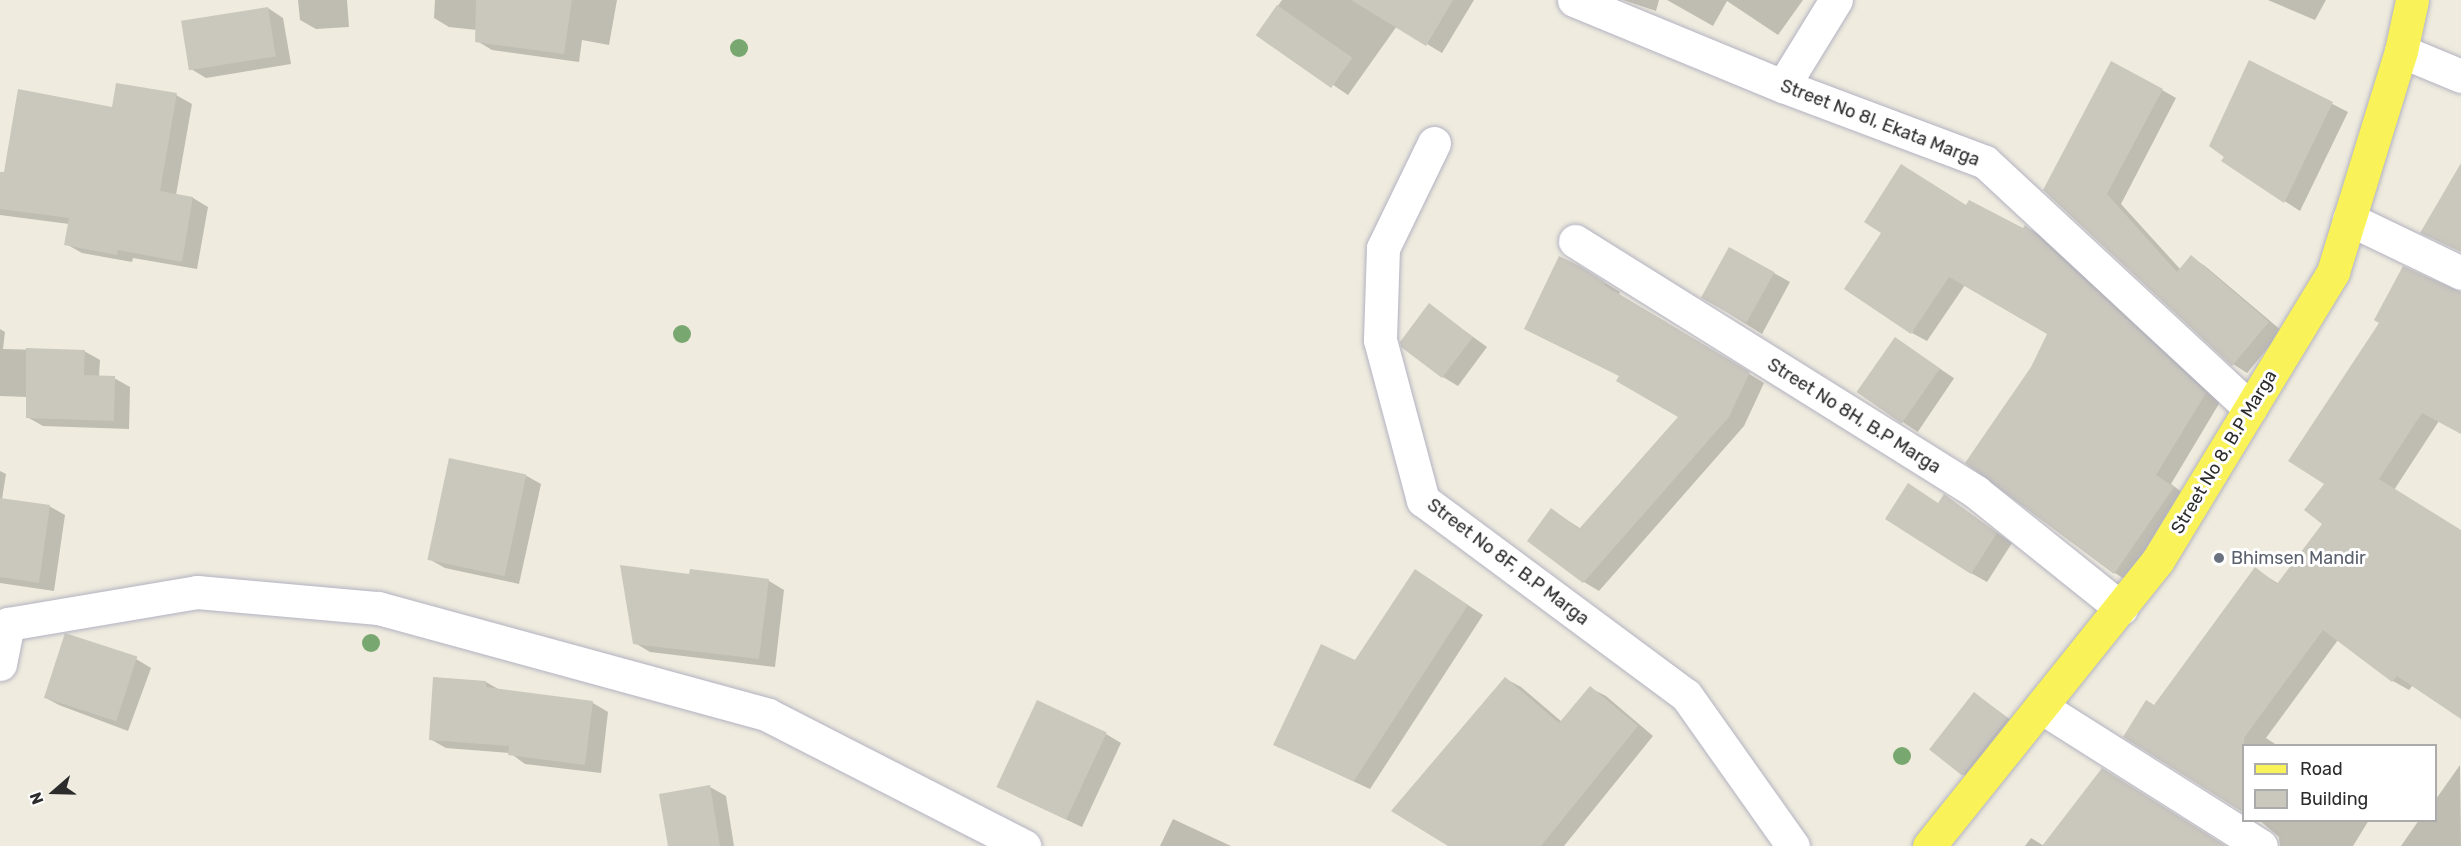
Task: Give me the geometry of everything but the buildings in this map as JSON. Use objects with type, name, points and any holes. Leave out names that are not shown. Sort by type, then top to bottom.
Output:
[{"type":"main road","name":"Street No 8, B.P Marga","points":[[1929,846],[2158,560],[2333,272],[2401,51],[2412,0]]},
{"type":"street","name":"Street No 8I, Ekata Marga","points":[[1574,0],[1783,86],[1985,162],[2250,408]]},
{"type":"street","points":[[1783,86],[1836,0]]},
{"type":"street","points":[[2401,51],[2461,76]]},
{"type":"street","name":"Street No 8F, B.P Marga","points":[[1434,143],[1383,248],[1380,340],[1423,500],[1686,695],[1792,846]]},
{"type":"street","points":[[2349,219],[2461,273]]},
{"type":"street","name":"Street No 8H, B.P Marga","points":[[1575,241],[1976,492],[2121,608]]},
{"type":"street","points":[[0,664],[4,619],[196,592],[378,608],[768,715],[1024,846]]},
{"type":"street","points":[[2041,706],[2260,846]]},
{"type":"place","name":"Bhimsen Mandir","points":[[2219,558]]}]
